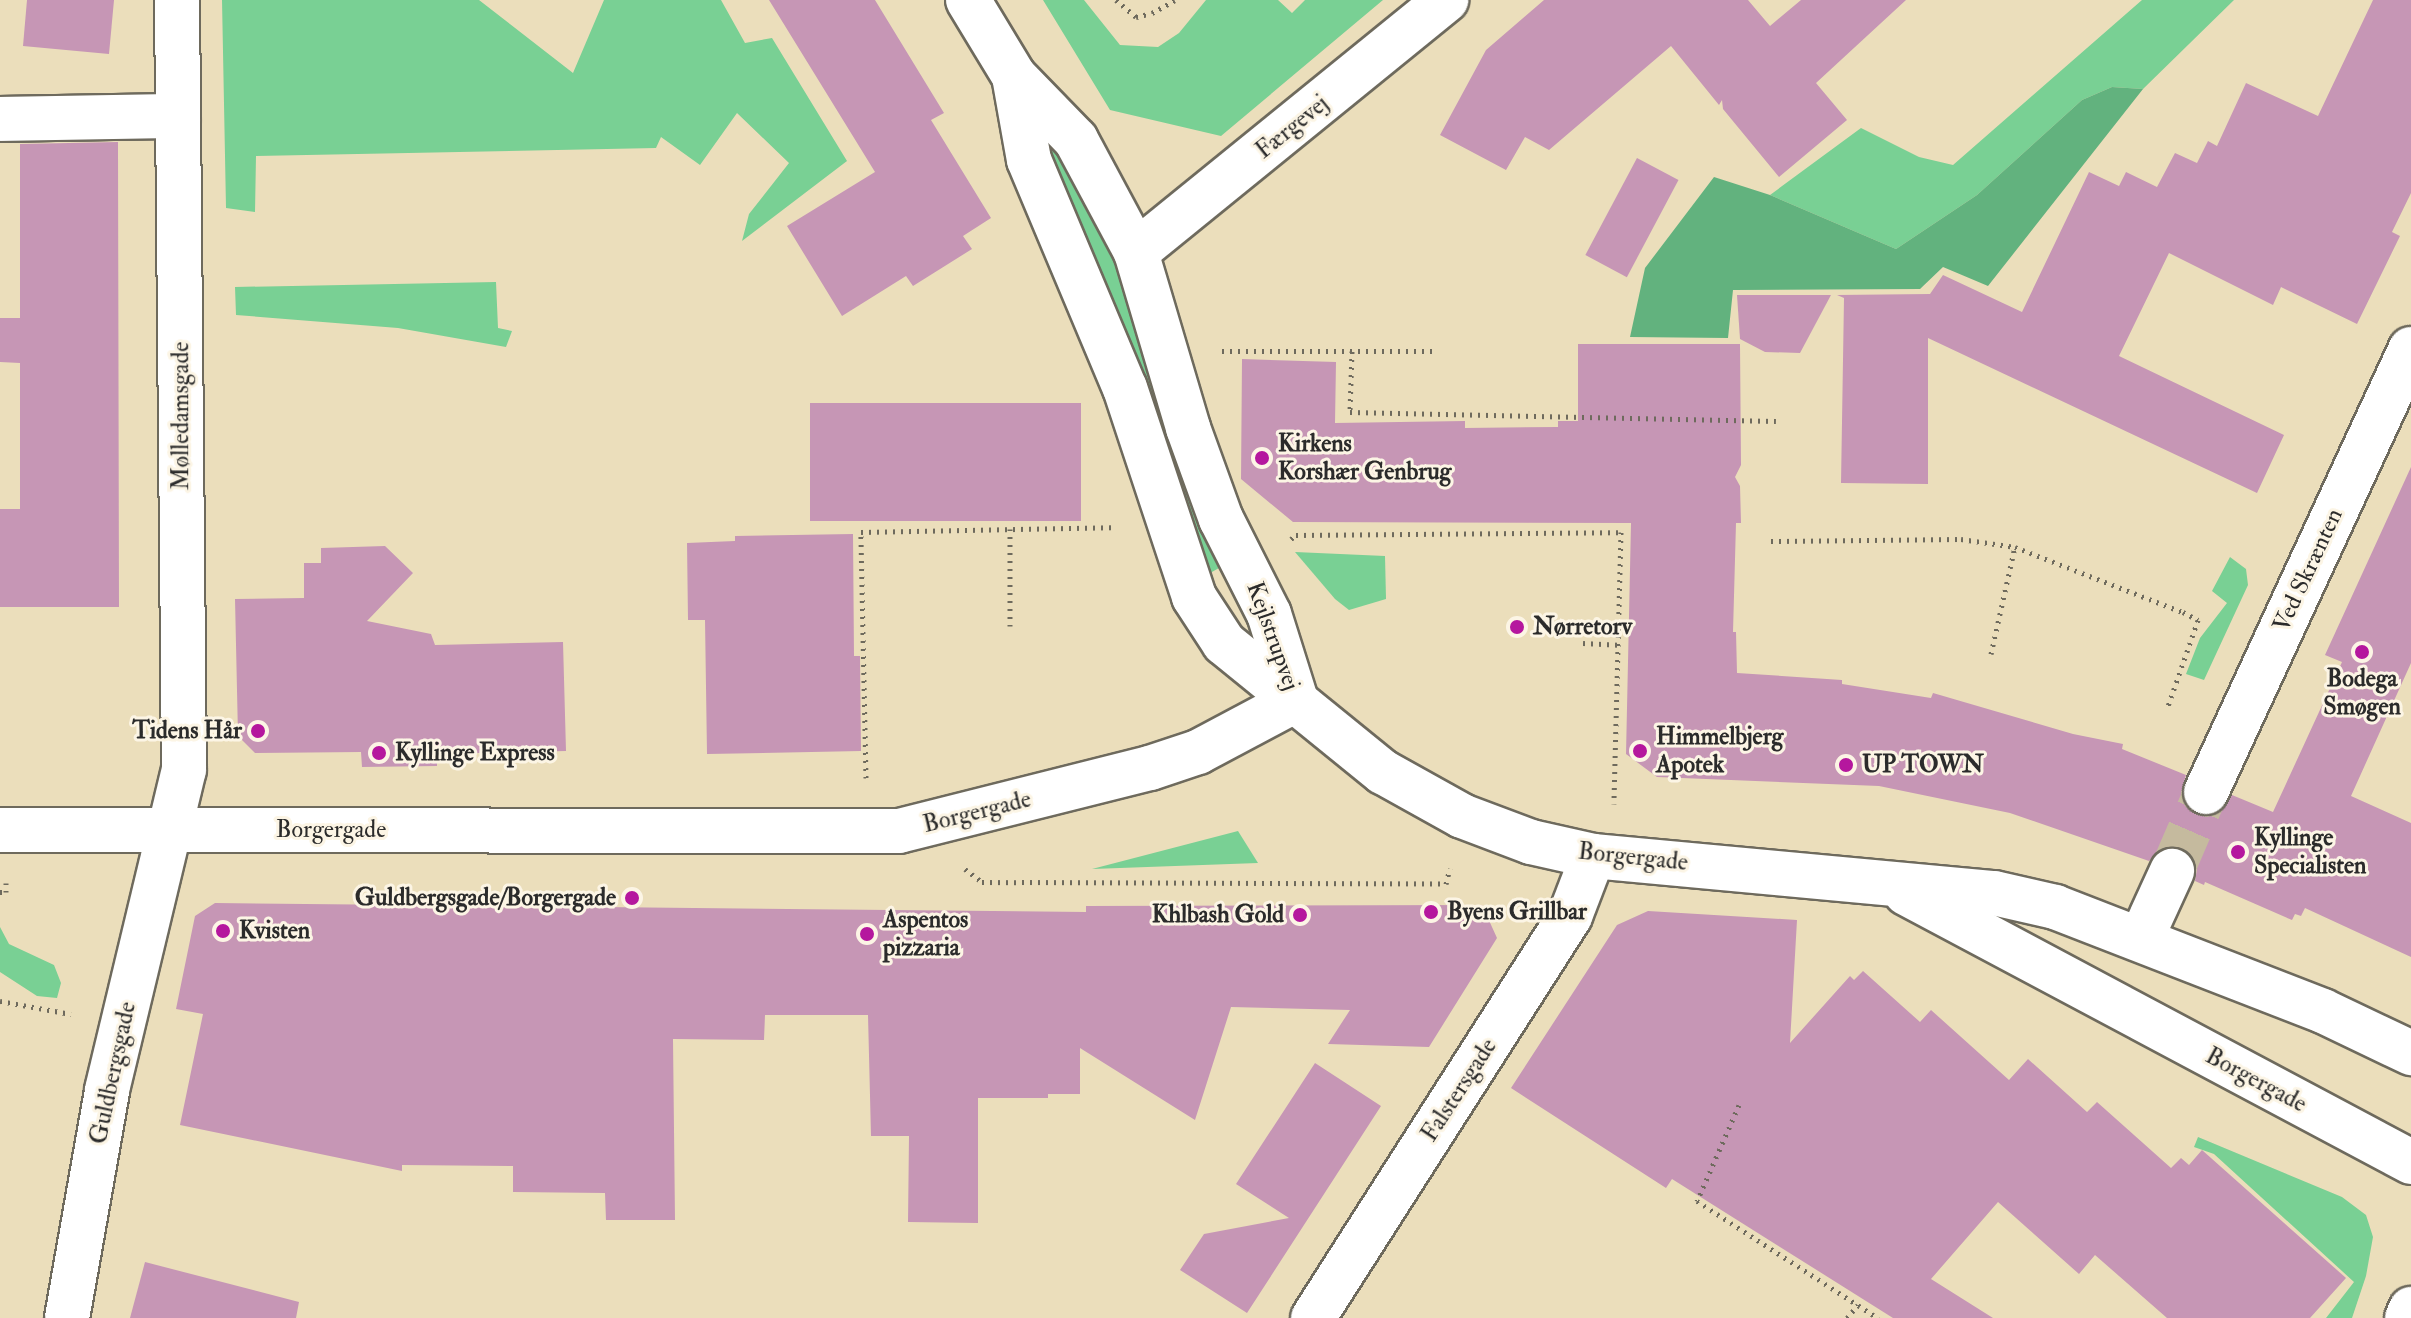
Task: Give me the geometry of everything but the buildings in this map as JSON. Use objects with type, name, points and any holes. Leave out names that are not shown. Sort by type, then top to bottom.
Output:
[{"type":"street","name":"Mølledamsgade","points":[[170,830],[184,770],[177,0]]},
{"type":"street","name":"Kejlstrupvej","points":[[968,0],[1014,76],[1076,140],[1136,252],[1165,352],[1221,519],[1248,567],[1269,614],[1296,700]]},
{"type":"street","name":"Færgevej","points":[[1136,252],[1446,0]]},
{"type":"street","name":"Kejlstrupvej","points":[[1014,76],[1029,160],[1125,388],[1185,578],[1224,643],[1296,700]]},
{"type":"street","points":[[0,119],[178,116]]},
{"type":"street","name":"Ved Skrænten","points":[[2206,792],[2411,349]]},
{"type":"street","name":"Borgergade","points":[[0,830],[867,831],[914,828],[1150,768],[1198,752],[1296,700],[1383,772],[1462,816],[1531,842],[1603,856],[1994,893],[2055,907],[2323,1011],[2411,1053]]},
{"type":"street","name":"Guldbergsgade","points":[[67,1318],[107,1090],[170,830]]},
{"type":"street","name":"Falstersgade","points":[[1313,1318],[1570,916],[1603,856]]},
{"type":"street","points":[[2141,939],[2172,871]]},
{"type":"street","name":"Borgergade","points":[[1890,884],[2411,1162]]},
{"type":"street","points":[[2407,1318],[2411,1309]]},
{"type":"path","points":[[1116,0],[1136,17],[1173,1]]},
{"type":"path","points":[[1352,351],[1350,412],[1776,421]]},
{"type":"path","points":[[1165,352],[1437,351]]},
{"type":"path","points":[[867,831],[861,532],[1169,526]]},
{"type":"path","points":[[1010,529],[1010,626]]},
{"type":"path","points":[[1248,567],[1296,535],[1621,532],[1618,645],[1603,856]]},
{"type":"path","points":[[1771,541],[1961,539],[2015,547],[2198,620],[2167,709]]},
{"type":"path","points":[[1991,654],[2015,547]]},
{"type":"path","points":[[1583,643],[1618,645]]},
{"type":"path","points":[[914,828],[982,882],[1446,884],[1462,816]]},
{"type":"path","points":[[0,1001],[34,1005]]},
{"type":"path","points":[[1739,1105],[1697,1201],[1878,1318]]},
{"type":"path","points":[[1847,1318],[1858,1305]]},
{"type":"green space","points":[[222,0],[479,0],[573,73],[604,0],[721,0],[745,43],[772,38],[847,161],[742,241],[749,214],[789,163],[737,113],[700,165],[661,137],[656,148],[256,156],[255,212],[226,208]]},
{"type":"green space","points":[[1043,0],[1084,0],[1120,45],[1158,47],[1179,33],[1206,0],[1278,0],[1292,13],[1305,0],[1383,0],[1221,136],[1110,110]]},
{"type":"green space","points":[[2142,0],[2234,0],[2143,89],[2112,87],[2082,100],[1977,195],[1896,249],[1770,195],[1861,128],[1919,157],[1953,165]]},
{"type":"green space","points":[[2112,87],[2143,89],[1988,286],[1943,267],[1920,289],[1733,290],[1728,338],[1630,337],[1645,268],[1714,177],[1770,195],[1896,249],[1977,195],[2082,100]]},
{"type":"green space","points":[[1052,143],[1113,260],[1144,344],[1164,432],[1195,518],[1219,568],[1203,577],[1040,149]]},
{"type":"green space","points":[[496,282],[498,328],[512,331],[506,347],[398,328],[236,315],[235,287]]},
{"type":"green space","points":[[1295,552],[1385,556],[1386,599],[1349,610],[1335,599]]},
{"type":"green space","points":[[2230,557],[2246,569],[2248,585],[2204,680],[2186,674],[2200,638],[2227,603],[2212,591]]},
{"type":"green space","points":[[1238,831],[1258,863],[1092,869]]},
{"type":"green space","points":[[0,927],[9,944],[54,965],[61,983],[57,998],[37,996],[0,972]]},
{"type":"green space","points":[[2198,1137],[2342,1197],[2366,1215],[2373,1237],[2366,1276],[2352,1318],[2326,1318],[2354,1282],[2214,1154],[2194,1147]]},
{"type":"tunnel","points":[[2172,871],[2206,792]]},
{"type":"place","name":"Kirkens Korshær Genbrug","points":[[1262,458]]},
{"type":"place","name":"Nørretorv","points":[[1517,627]]},
{"type":"place","name":"Bodega Smøgen","points":[[2362,652]]},
{"type":"place","name":"Tidens Hår","points":[[258,731]]},
{"type":"place","name":"Himmelbjerg Apotek","points":[[1640,751]]},
{"type":"place","name":"Kyllinge Express","points":[[379,753]]},
{"type":"place","name":"UP TOWN","points":[[1846,765]]},
{"type":"place","name":"Kyllinge Specialisten","points":[[2238,852]]},
{"type":"place","name":"Guldbergsgade/Borgergade","points":[[632,898]]},
{"type":"place","name":"Byens Grillbar","points":[[1431,912]]},
{"type":"place","name":"Khlbash Gold","points":[[1300,915]]},
{"type":"place","name":"Kvisten","points":[[223,931]]},
{"type":"place","name":"Aspentos pizzaria","points":[[867,934]]}]
